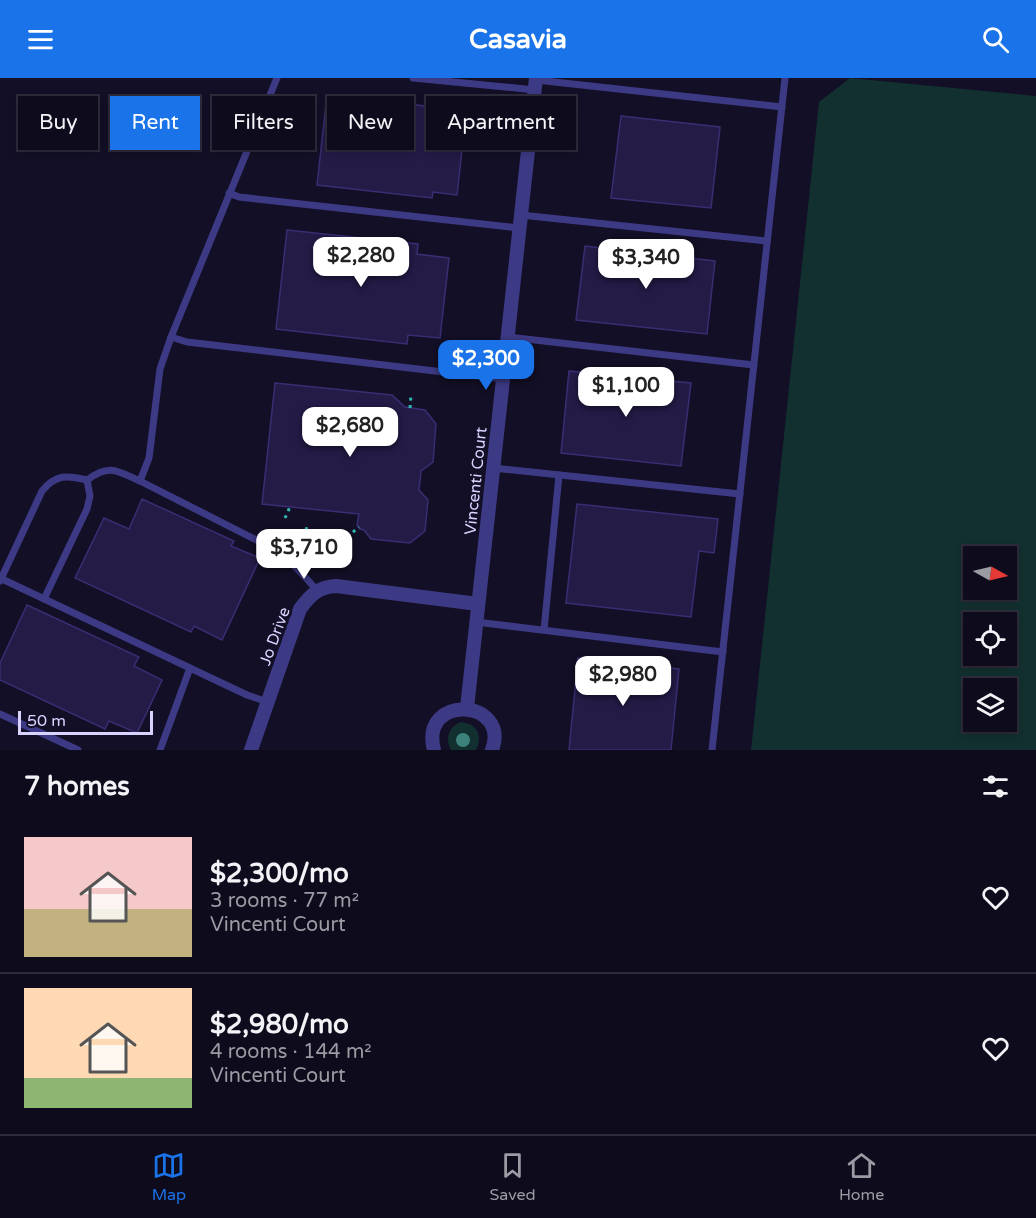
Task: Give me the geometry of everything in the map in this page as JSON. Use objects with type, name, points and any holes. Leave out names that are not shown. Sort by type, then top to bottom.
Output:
[{"type":"street","name":"Vincenti Court","points":[[467,708],[536,83]]},
{"type":"street","points":[[316,590],[326,586],[336,586],[478,604]]},
{"type":"street","name":"Jo Drive","points":[[251,750],[300,609],[316,590]]},
{"type":"street","points":[[435,750],[432,739],[439,720],[456,709],[467,708],[477,711],[491,725],[494,735],[492,750]]},
{"type":"lane","points":[[140,481],[149,458],[160,369],[277,78]]},
{"type":"lane","points":[[414,78],[536,83],[782,107]]},
{"type":"lane","points":[[712,750],[785,78]]},
{"type":"lane","points":[[229,193],[239,197],[767,241]]},
{"type":"lane","points":[[171,337],[187,342],[503,379]]},
{"type":"lane","points":[[508,337],[754,365]]},
{"type":"lane","points":[[493,468],[740,494]]},
{"type":"lane","points":[[87,480],[99,471],[107,470],[117,471],[140,481],[284,554],[316,590]]},
{"type":"lane","points":[[544,630],[559,475]]},
{"type":"lane","points":[[87,480],[63,476],[48,484],[42,491],[1,580],[248,695],[268,702]]},
{"type":"lane","points":[[44,599],[87,509],[90,496],[87,480]]},
{"type":"lane","points":[[476,622],[723,652]]},
{"type":"lane","points":[[160,750],[190,668]]},
{"type":"lane","points":[[0,714],[65,748],[78,750]]},
{"type":"path","points":[[410,408],[411,395]]},
{"type":"path","points":[[285,518],[290,507]]},
{"type":"path","points":[[305,528],[325,537],[345,539],[359,527]]},
{"type":"green space","points":[[850,78],[1036,96],[1036,750],[751,750],[819,102]]},
{"type":"green space","points":[[460,722],[471,725],[477,731],[479,739],[476,750],[451,750],[448,741],[449,734]]},
{"type":"building","points":[[327,95],[336,96],[327,96],[327,150],[414,150],[414,105],[426,106],[426,150],[462,150],[457,195],[433,192],[432,198],[317,185]]},
{"type":"building","points":[[621,116],[720,127],[711,208],[611,198]]},
{"type":"building","points":[[287,230],[418,244],[417,254],[449,258],[440,338],[408,335],[407,344],[276,329]]},
{"type":"building","points":[[585,246],[715,261],[707,334],[576,320]]},
{"type":"building","points":[[569,371],[691,383],[681,466],[561,453]]},
{"type":"building","points":[[275,383],[392,395],[405,407],[425,410],[436,424],[433,462],[421,471],[419,490],[428,500],[425,531],[410,543],[371,539],[357,525],[359,514],[262,504]]},
{"type":"building","points":[[142,499],[234,541],[231,546],[260,558],[222,640],[194,626],[191,632],[75,578],[104,518],[129,529]]},
{"type":"building","points":[[577,504],[718,519],[714,553],[699,551],[691,617],[566,603]]},
{"type":"building","points":[[27,605],[139,657],[134,666],[162,680],[137,733],[109,721],[105,729],[0,680],[0,663]]},
{"type":"building","points":[[578,658],[679,669],[671,750],[569,750]]}]
